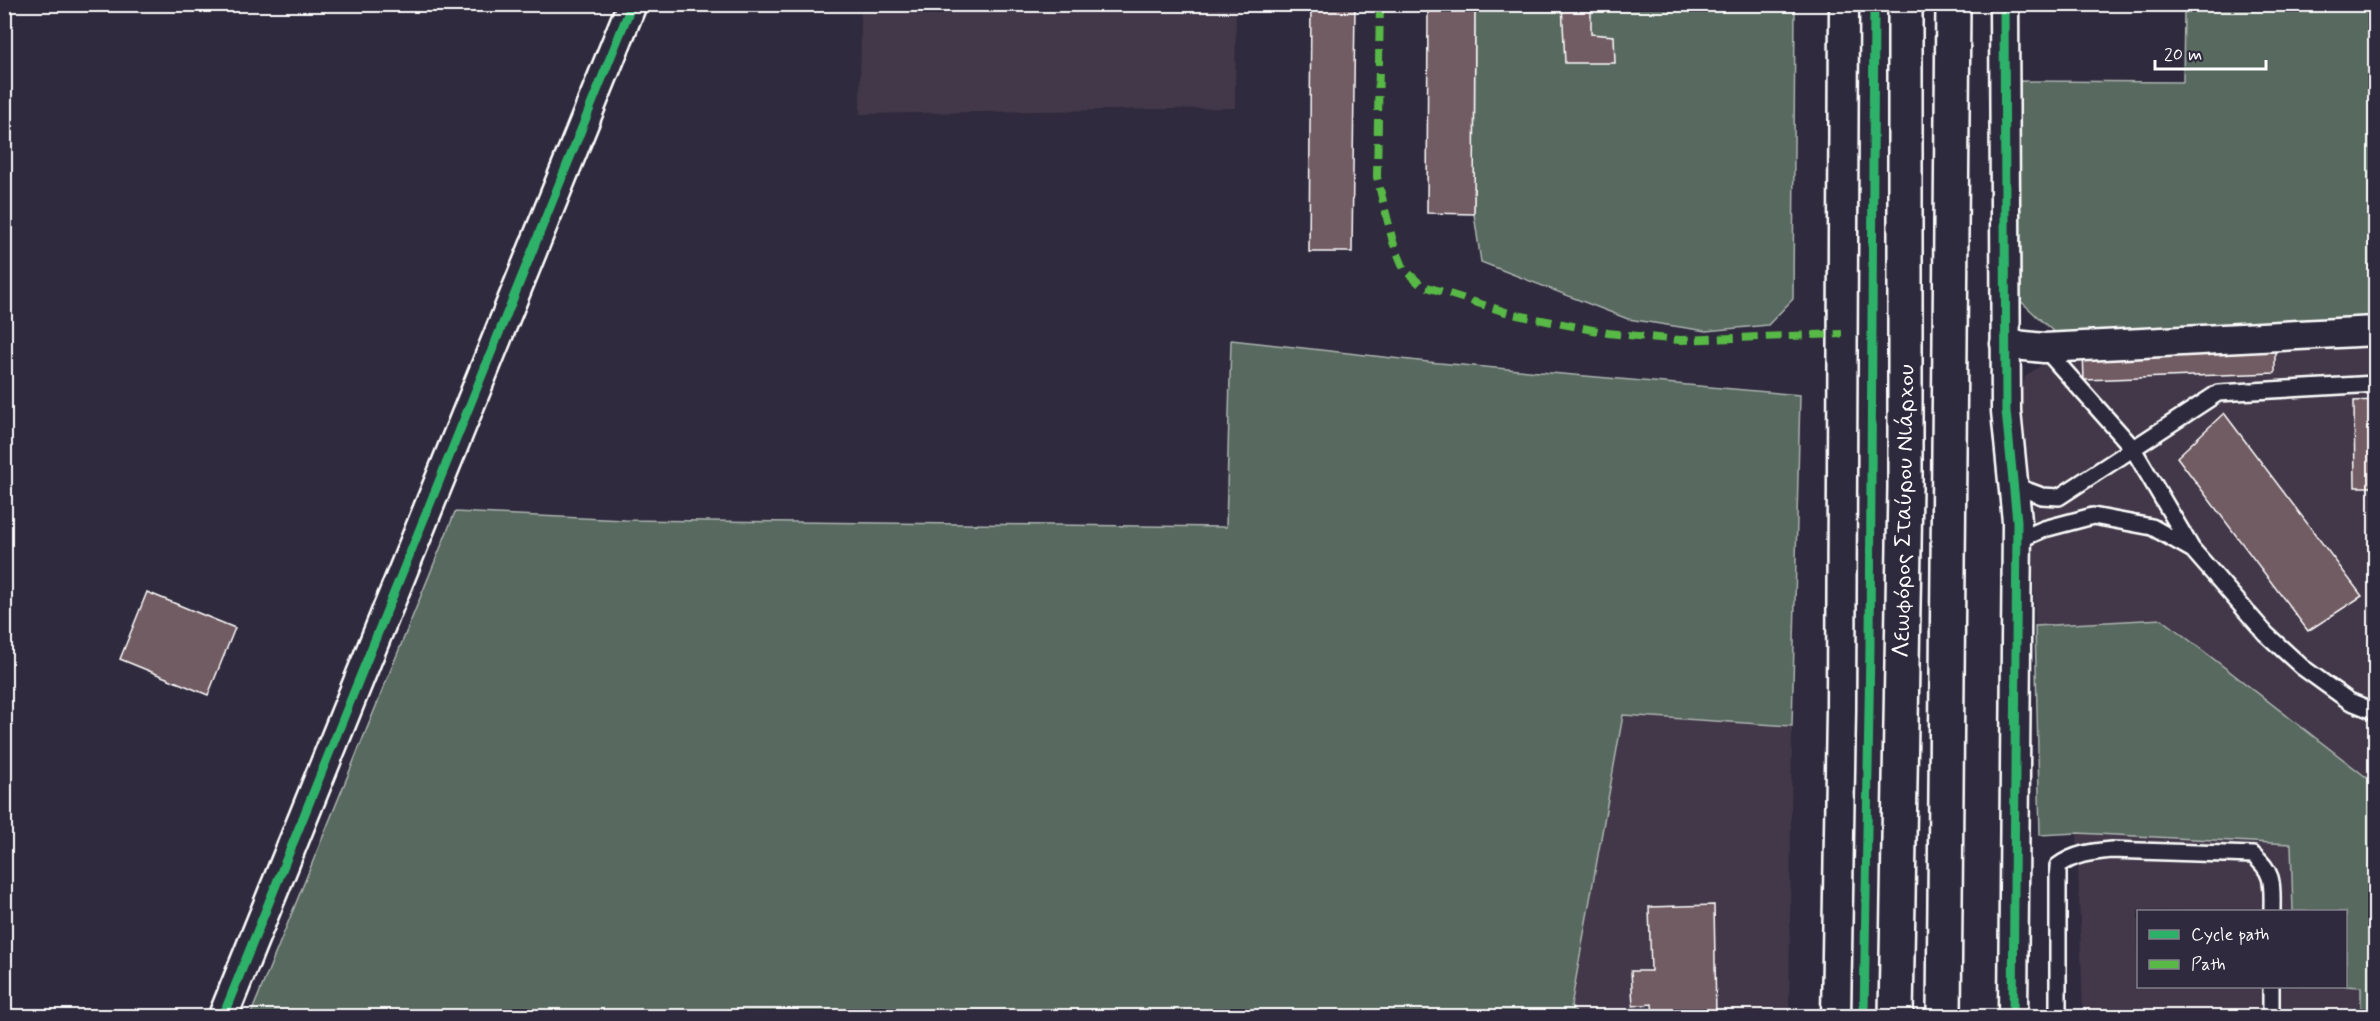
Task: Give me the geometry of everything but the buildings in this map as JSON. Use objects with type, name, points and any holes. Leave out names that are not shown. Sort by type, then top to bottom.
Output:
[{"type":"main road","name":"Λεωφόρος Σταύρου Νιάρχου","points":[[1896,1017],[1905,487],[1905,4]]},
{"type":"main road","name":"Λεωφόρος Σταύρου Νιάρχου","points":[[1944,1017],[1953,4]]},
{"type":"street","points":[[223,1017],[632,4]]},
{"type":"street","points":[[1836,1017],[1841,698],[1844,4]]},
{"type":"street","points":[[2004,4],[2006,411],[2015,486],[2016,541],[2013,1017]]},
{"type":"street","points":[[2005,344],[2044,348],[2376,332]]},
{"type":"lane","points":[[2044,348],[2132,447],[2192,549],[2265,634],[2302,667],[2349,701],[2376,712]]},
{"type":"lane","points":[[2015,486],[2042,496],[2059,497],[2092,477],[2132,447],[2218,393],[2376,384]]},
{"type":"lane","points":[[2016,541],[2044,529],[2093,516],[2152,527],[2192,549]]},
{"type":"lane","points":[[2058,1017],[2058,866],[2068,859],[2090,852],[2111,850],[2253,855],[2265,865],[2272,879],[2272,910]]},
{"type":"lane","points":[[2271,988],[2271,1017]]},
{"type":"shaded area","points":[[861,5],[1236,5],[1235,108],[860,114]]},
{"type":"shaded area","points":[[2375,343],[2375,784],[2162,619],[2035,626],[2031,485],[2019,405],[2025,377],[2058,353]]},
{"type":"shaded area","points":[[1623,714],[1792,726],[1789,1016],[1578,1016],[1571,1006]]},
{"type":"shaded area","points":[[2077,833],[2291,844],[2293,910],[2137,910],[2137,988],[2361,987],[2361,1016],[2083,1016]]},
{"type":"green space","points":[[1475,5],[1795,5],[1793,299],[1768,325],[1706,331],[1628,319],[1481,262],[1474,214]]},
{"type":"green space","points":[[2184,5],[2375,5],[2375,319],[2056,334],[2013,294],[2014,81],[2183,82]]},
{"type":"green space","points":[[1231,340],[1428,362],[1800,395],[1792,726],[1623,715],[1571,1006],[1578,1016],[250,1016],[455,512],[625,520],[1226,527]]},
{"type":"green space","points":[[2162,619],[2375,784],[2375,1016],[2361,1016],[2361,987],[2347,986],[2347,910],[2293,910],[2291,844],[2077,833],[2040,835],[2035,626]]},
{"type":"marked path","points":[[1380,4],[1377,177],[1393,242],[1404,269],[1421,285],[1512,314],[1608,333],[1680,340],[1842,334]]},
{"type":"cycle path","points":[[223,1016],[632,4]]},
{"type":"cycle path","points":[[1864,1016],[1870,646],[1874,4]]},
{"type":"cycle path","points":[[2004,4],[2006,411],[2017,521],[2013,1016]]}]
